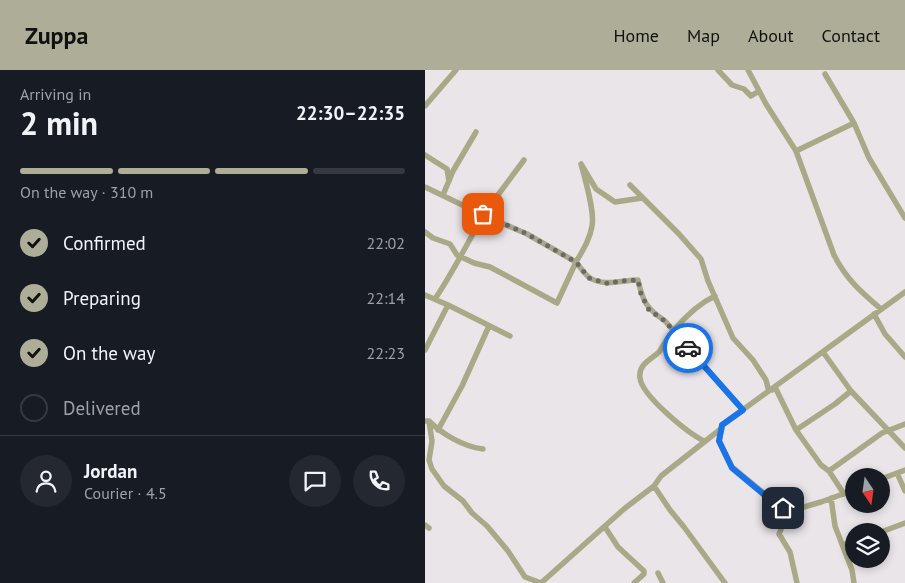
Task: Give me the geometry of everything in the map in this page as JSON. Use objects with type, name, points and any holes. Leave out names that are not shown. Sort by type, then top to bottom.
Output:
[{"type":"street","points":[[425,106],[456,70]]},
{"type":"street","points":[[718,70],[732,85],[744,89],[751,96],[759,91]]},
{"type":"street","points":[[748,70],[796,151],[834,255],[841,269],[852,284],[881,309]]},
{"type":"street","points":[[825,74],[854,123],[869,158],[905,218]]},
{"type":"street","points":[[796,151],[854,123]]},
{"type":"street","points":[[443,195],[476,132]]},
{"type":"street","points":[[425,155],[447,169],[449,181]]},
{"type":"street","points":[[435,299],[452,275],[483,214],[523,160]]},
{"type":"street","points":[[425,232],[433,238],[451,244],[455,252],[474,263],[491,267],[557,303],[588,241],[593,224],[581,164],[595,189],[615,202],[642,198]]},
{"type":"street","points":[[630,185],[701,259],[733,338],[753,360],[766,380],[768,388],[773,389],[796,430],[821,465],[829,471],[843,494],[787,512],[732,468],[719,441],[722,425],[773,389],[905,292]]},
{"type":"street","points":[[425,187],[527,234],[576,262],[589,278],[609,284],[619,281],[638,280],[641,294],[649,310],[665,321],[743,410]]},
{"type":"street","points":[[425,295],[510,336]]},
{"type":"street","points":[[704,441],[694,436],[670,416],[643,387],[640,379],[642,366],[659,351],[673,331],[706,300],[715,296]]},
{"type":"street","points":[[425,350],[448,305]]},
{"type":"street","points":[[874,314],[885,334],[905,358]]},
{"type":"street","points":[[438,430],[463,386],[489,326]]},
{"type":"street","points":[[823,352],[851,391],[905,448]]},
{"type":"street","points":[[796,430],[851,391]]},
{"type":"street","points":[[427,421],[438,430],[473,448],[483,448]]},
{"type":"street","points":[[427,421],[433,441],[428,465],[444,486],[463,501],[472,513],[487,526],[527,578],[541,583],[654,486],[661,476],[722,428]]},
{"type":"street","points":[[829,471],[888,430],[905,424]]},
{"type":"street","points":[[890,476],[905,470]]},
{"type":"street","points":[[897,473],[905,491]]},
{"type":"street","points":[[654,486],[725,583]]},
{"type":"street","points":[[831,498],[835,526],[852,570],[854,583]]},
{"type":"street","points":[[783,508],[782,527],[779,534],[790,552],[797,583]]},
{"type":"street","points":[[890,529],[905,523]]},
{"type":"street","points":[[605,527],[618,547],[642,568],[644,574],[635,583]]},
{"type":"street","points":[[658,573],[663,583]]},
{"type":"way so far","points":[[483,214],[527,234],[576,262],[589,278],[609,284],[619,281],[638,280],[641,294],[649,310],[665,321],[688,348]]},
{"type":"route","points":[[688,348],[743,410],[722,425],[719,441],[732,468],[783,508]]}]
